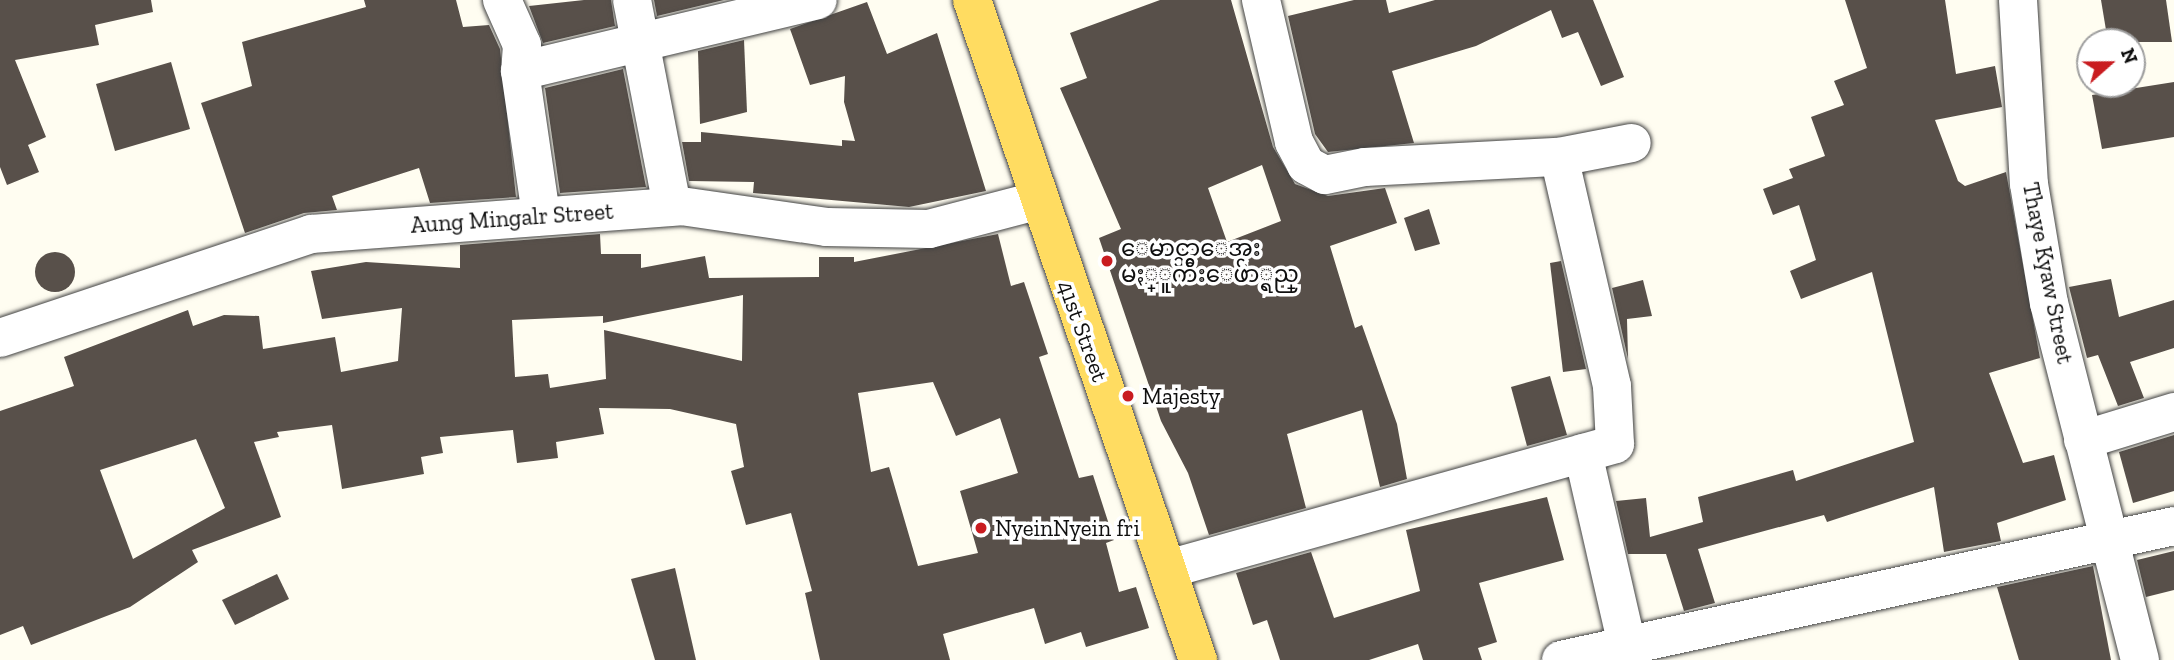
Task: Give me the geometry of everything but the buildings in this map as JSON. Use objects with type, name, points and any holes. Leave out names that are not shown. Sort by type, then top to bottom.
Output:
[{"type":"main road","name":"41st Street","points":[[972,0],[1036,201],[1198,660]]},
{"type":"street","points":[[502,0],[517,26],[520,71],[541,215]]},
{"type":"street","points":[[632,0],[672,206]]},
{"type":"street","points":[[520,71],[818,0]]},
{"type":"street","points":[[1261,0],[1294,142],[1306,165],[1325,175],[1365,167],[1559,157],[1632,143]]},
{"type":"street","name":"Thaye Kyaw Street","points":[[2018,0],[2029,184],[2049,303],[2083,440],[2114,540],[2140,660]]},
{"type":"street","points":[[1168,569],[1583,453],[1618,439],[1612,386],[1559,157]]},
{"type":"street","name":"Aung Mingalr Street","points":[[0,338],[311,234],[672,206],[827,226],[929,229],[1036,201]]},
{"type":"street","points":[[2083,440],[2174,412]]},
{"type":"street","points":[[1583,453],[1626,641]]},
{"type":"street","points":[[1560,660],[1626,641],[2174,526]]},
{"type":"place","name":"ေမာင္သာေအး မႏ္ူက်ီးေဖ်ာ္ရည္","points":[[1107,261]]},
{"type":"place","name":"Majesty","points":[[1128,396]]},
{"type":"place","name":"NyeinNyein fri","points":[[981,528]]}]
